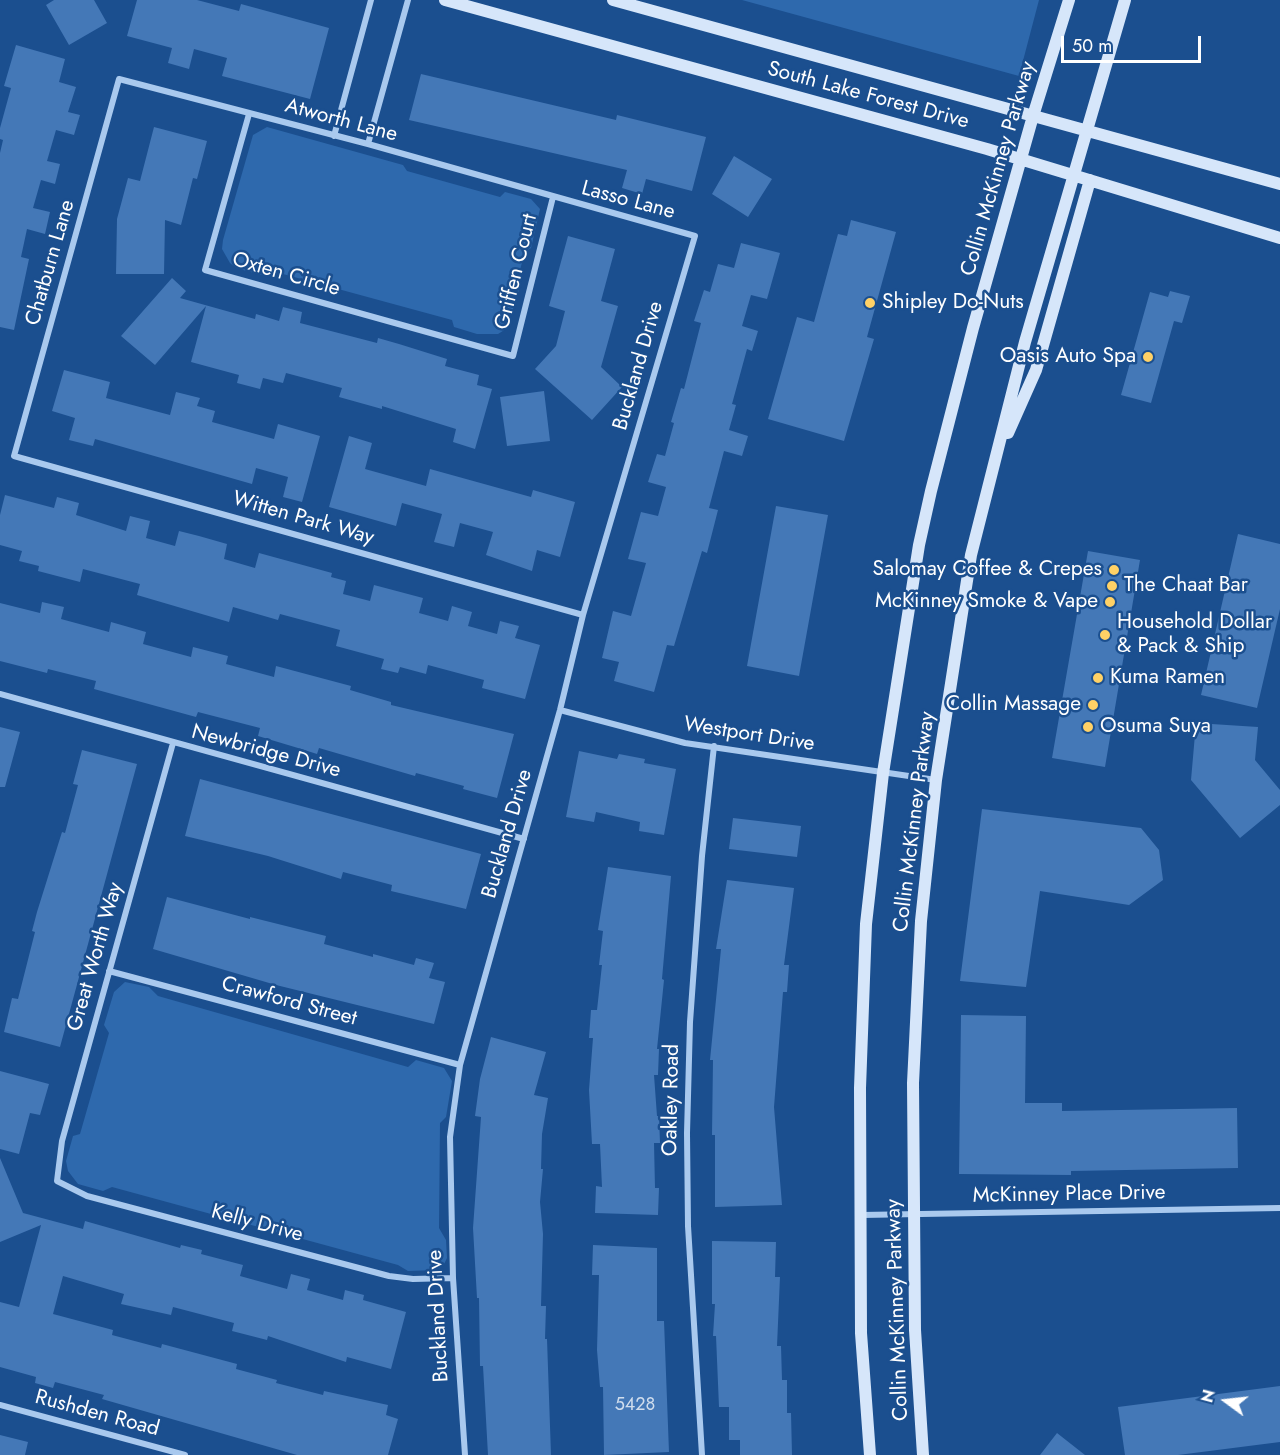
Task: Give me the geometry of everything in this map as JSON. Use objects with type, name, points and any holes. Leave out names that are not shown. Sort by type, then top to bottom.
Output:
[{"type":"street","points":[[334,136],[371,0]]},
{"type":"street","points":[[368,144],[408,0]]},
{"type":"street","name":"South Lake Forest Drive","points":[[444,0],[1021,160],[1280,237]]},
{"type":"street","name":"South Lake Forest Drive","points":[[613,0],[1280,184]]},
{"type":"street","name":"Collin McKinney Parkway","points":[[870,1455],[861,1333],[860,1088],[866,924],[883,773],[919,545],[973,328],[1033,116],[1069,0]]},
{"type":"street","name":"Collin McKinney Parkway","points":[[923,1455],[915,1330],[913,1083],[921,921],[936,780],[971,555],[1025,342],[1125,0]]},
{"type":"street","name":"Atworth Lane","points":[[119,79],[368,144],[553,197]]},
{"type":"street","name":"Chatburn Lane","points":[[14,456],[119,79]]},
{"type":"street","name":"Oxten Circle","points":[[249,114],[205,270],[513,356]]},
{"type":"street","points":[[994,465],[1036,370],[1090,180]]},
{"type":"street","name":"Griffen Court","points":[[513,356],[553,197]]},
{"type":"street","name":"Lasso Lane","points":[[553,197],[694,236]]},
{"type":"street","name":"Buckland Drive","points":[[465,1455],[453,1278],[450,1137],[460,1065],[560,710],[584,615],[694,236]]},
{"type":"street","name":"Witten Park Way","points":[[14,456],[584,615]]},
{"type":"street","name":"Newbridge Drive","points":[[0,694],[524,839]]},
{"type":"street","name":"Westport Drive","points":[[560,710],[685,744],[714,746],[936,780]]},
{"type":"street","name":"Great Worth Way","points":[[57,1182],[62,1141],[173,743]]},
{"type":"street","name":"Oakley Road","points":[[702,1455],[688,1226],[687,1133],[690,1022],[700,880],[714,746]]},
{"type":"street","name":"Crawford Street","points":[[109,971],[460,1065]]},
{"type":"street","name":"Kelly Drive","points":[[57,1182],[87,1196],[389,1275],[413,1279],[453,1278]]},
{"type":"street","name":"McKinney Place Drive","points":[[859,1215],[1280,1208]]},
{"type":"street","name":"Rushden Road","points":[[0,1405],[185,1455]]},
{"type":"shaded area","points":[[742,0],[1039,0],[1019,76]]},
{"type":"shaded area","points":[[267,127],[403,165],[407,171],[500,197],[505,192],[531,199],[540,209],[531,248],[525,252],[516,284],[519,292],[506,329],[498,334],[477,334],[454,327],[452,320],[272,271],[265,276],[236,268],[230,263],[222,249],[223,240],[253,135]]},
{"type":"shaded area","points":[[125,982],[149,987],[158,996],[408,1067],[416,1060],[444,1068],[452,1081],[446,1117],[440,1123],[439,1228],[446,1240],[447,1258],[444,1264],[438,1270],[408,1271],[398,1265],[112,1187],[103,1191],[78,1184],[68,1171],[66,1161],[73,1136],[80,1134],[109,1033],[104,1025],[114,992]]},
{"type":"building","points":[[54,0],[94,0],[107,23],[69,45],[46,5]]},
{"type":"building","points":[[137,0],[197,0],[239,11],[241,4],[329,28],[310,99],[222,76],[227,58],[194,49],[189,69],[168,63],[172,48],[127,36]]},
{"type":"building","points":[[16,45],[65,59],[59,82],[76,87],[68,112],[80,115],[74,135],[56,130],[47,161],[60,164],[55,184],[41,180],[33,208],[50,212],[45,234],[27,229],[21,257],[29,259],[14,330],[0,327],[0,153],[3,140],[0,139],[0,128],[11,88],[4,86]]},
{"type":"building","points":[[421,74],[616,120],[617,115],[706,137],[692,191],[646,179],[642,194],[622,188],[627,170],[409,120]]},
{"type":"building","points":[[154,127],[207,141],[197,179],[193,178],[181,225],[165,220],[164,274],[116,274],[117,219],[128,178],[140,181]]},
{"type":"building","points":[[734,156],[772,179],[748,217],[712,194]]},
{"type":"building","points":[[851,220],[896,232],[867,337],[874,339],[844,441],[768,419],[797,317],[814,322],[838,234],[847,236]]},
{"type":"building","points":[[568,236],[615,249],[601,301],[618,306],[601,367],[622,387],[592,420],[535,369],[556,346],[565,311],[549,306]]},
{"type":"building","points":[[741,243],[780,253],[767,299],[751,295],[742,326],[758,331],[752,351],[747,349],[732,404],[736,405],[729,430],[748,436],[742,456],[724,451],[709,508],[718,510],[707,553],[702,551],[674,646],[667,645],[654,692],[614,681],[619,662],[602,658],[613,611],[631,616],[646,563],[628,559],[641,512],[658,516],[666,487],[648,482],[657,454],[665,456],[674,423],[671,422],[681,388],[684,389],[701,323],[694,321],[704,290],[710,292],[718,264],[734,268]]},
{"type":"building","points":[[172,278],[186,291],[180,298],[255,319],[256,314],[279,321],[283,307],[302,312],[300,323],[377,343],[378,338],[399,344],[447,359],[445,366],[479,375],[477,385],[492,389],[475,449],[453,442],[456,429],[382,406],[382,409],[339,397],[342,388],[286,373],[283,383],[263,378],[260,389],[237,383],[239,375],[191,362],[206,306],[155,365],[121,336]]},
{"type":"building","name":"Oasis Auto Spa","points":[[1170,291],[1190,296],[1182,323],[1174,321],[1151,403],[1121,395],[1150,292],[1168,297]]},
{"type":"building","points":[[64,370],[110,382],[106,398],[170,415],[176,392],[200,398],[197,406],[215,411],[212,422],[274,439],[278,424],[320,436],[302,502],[283,497],[288,477],[256,468],[252,484],[95,439],[93,446],[69,440],[75,418],[52,411]]},
{"type":"building","points":[[544,391],[550,441],[507,446],[500,397]]},
{"type":"building","points":[[349,436],[372,443],[365,469],[426,486],[430,469],[531,497],[533,490],[575,502],[560,557],[537,550],[532,571],[486,555],[493,532],[460,523],[454,547],[434,542],[442,514],[402,503],[396,526],[329,507]]},
{"type":"building","points":[[5,495],[54,508],[57,497],[79,503],[76,515],[126,531],[130,516],[150,521],[146,538],[175,546],[179,531],[199,536],[227,544],[224,559],[255,568],[259,553],[332,573],[331,577],[346,581],[343,594],[370,601],[374,585],[423,598],[419,613],[448,621],[452,606],[472,612],[468,626],[497,634],[500,621],[519,626],[515,638],[540,645],[525,699],[482,688],[484,680],[428,665],[426,674],[400,667],[398,673],[381,669],[384,659],[336,646],[340,630],[280,614],[278,620],[233,607],[229,622],[137,595],[140,584],[83,569],[80,582],[38,571],[39,566],[19,561],[22,551],[0,545],[0,515]]},
{"type":"building","points":[[776,506],[828,515],[799,676],[747,666]]},
{"type":"building","points":[[1238,534],[1280,544],[1280,609],[1257,708],[1201,695]]},
{"type":"building","points":[[1088,551],[1140,560],[1105,767],[1052,758]]},
{"type":"building","points":[[42,602],[64,607],[61,619],[109,632],[111,622],[146,632],[143,644],[191,657],[193,647],[228,656],[226,664],[274,677],[276,666],[351,686],[350,690],[391,702],[391,705],[514,734],[497,798],[463,789],[464,786],[416,773],[415,776],[319,748],[317,754],[258,736],[260,728],[198,712],[196,717],[94,689],[96,681],[48,669],[47,673],[0,661],[0,603],[40,613]]},
{"type":"building","points":[[1196,723],[1258,727],[1255,760],[1280,790],[1280,805],[1240,838],[1191,780]]},
{"type":"building","points":[[0,727],[20,732],[5,787],[0,787]]},
{"type":"building","points":[[82,750],[137,764],[60,1047],[4,1032],[12,998],[18,999],[35,932],[32,931],[37,912],[62,832],[65,833],[78,785],[73,784]]},
{"type":"building","points":[[579,751],[617,759],[619,754],[645,759],[644,763],[676,769],[664,835],[639,831],[640,822],[596,812],[594,822],[566,817]]},
{"type":"building","points":[[200,779],[481,854],[466,909],[391,891],[392,885],[343,872],[341,879],[268,856],[185,836]]},
{"type":"building","points":[[982,809],[1141,828],[1159,850],[1163,880],[1129,905],[1040,891],[1026,987],[960,981]]},
{"type":"building","points":[[733,818],[801,826],[797,857],[729,849]]},
{"type":"building","points":[[608,867],[671,876],[657,1049],[659,1049],[658,1075],[654,1075],[660,1143],[654,1143],[655,1188],[659,1188],[658,1215],[595,1213],[596,1186],[602,1187],[600,1144],[592,1144],[589,1090],[593,1038],[589,1038],[591,1010],[597,1010],[602,965],[599,965],[603,931],[598,930]]},
{"type":"building","points":[[727,880],[794,888],[784,965],[789,965],[787,992],[783,992],[774,1107],[782,1205],[715,1207],[715,1135],[712,1135],[713,1060],[710,1060],[721,949],[716,949]]},
{"type":"building","points":[[167,897],[326,936],[324,944],[373,957],[373,954],[414,965],[416,958],[434,963],[429,978],[445,982],[434,1024],[276,985],[153,949]]},
{"type":"building","points":[[961,1015],[1026,1016],[1025,1103],[1062,1103],[1062,1111],[1237,1108],[1238,1168],[1071,1171],[1071,1175],[959,1174]]},
{"type":"building","points":[[491,1037],[546,1052],[534,1095],[548,1098],[542,1134],[541,1169],[543,1169],[540,1202],[543,1234],[541,1306],[546,1306],[545,1339],[547,1339],[551,1455],[488,1455],[483,1366],[480,1366],[479,1298],[477,1298],[473,1228],[481,1117],[475,1116],[480,1079]]},
{"type":"building","points":[[0,1071],[49,1084],[40,1115],[30,1113],[19,1154],[0,1149]]},
{"type":"building","points":[[0,1158],[23,1213],[83,1229],[85,1221],[180,1248],[181,1245],[202,1250],[201,1254],[243,1265],[240,1276],[287,1289],[291,1274],[310,1279],[307,1290],[343,1300],[345,1290],[364,1295],[363,1300],[406,1312],[391,1369],[347,1357],[346,1362],[268,1336],[267,1340],[232,1331],[234,1323],[173,1307],[171,1315],[121,1304],[124,1294],[63,1276],[53,1314],[113,1330],[112,1335],[161,1348],[162,1344],[237,1364],[236,1369],[277,1380],[276,1383],[323,1395],[324,1391],[388,1405],[386,1415],[398,1419],[388,1455],[297,1455],[102,1399],[104,1395],[55,1382],[53,1388],[35,1383],[36,1377],[0,1367],[0,1302],[19,1307],[41,1225],[0,1242]]},
{"type":"building","points":[[712,1241],[776,1242],[775,1277],[780,1277],[777,1346],[781,1346],[782,1380],[787,1380],[787,1413],[791,1413],[792,1455],[740,1455],[740,1440],[729,1440],[729,1407],[719,1407],[716,1336],[713,1336],[715,1304],[712,1304]]},
{"type":"building","points":[[593,1245],[657,1248],[657,1321],[664,1321],[669,1452],[604,1455],[603,1387],[600,1387],[597,1350],[599,1275],[592,1275]]},
{"type":"building","points":[[1280,1386],[1280,1442],[1178,1455],[1125,1455],[1118,1407]]},
{"type":"building","points":[[1057,1433],[1085,1455],[1040,1455]]},
{"type":"building","points":[[0,1435],[28,1442],[25,1455],[0,1455]]},
{"type":"place","name":"Shipley Do-Nuts","points":[[870,303]]},
{"type":"place","name":"Oasis Auto Spa","points":[[1148,357]]},
{"type":"place","name":"Salomay Coffee & Crepes","points":[[1114,570]]},
{"type":"place","name":"The Chaat Bar","points":[[1112,586]]},
{"type":"place","name":"McKinney Smoke & Vape","points":[[1110,602]]},
{"type":"place","name":"Household Dollar & Pack & Ship","points":[[1105,635]]},
{"type":"place","name":"Kuma Ramen","points":[[1098,678]]},
{"type":"place","name":"Collin Massage","points":[[1093,705]]},
{"type":"place","name":"Osuma Suya","points":[[1088,727]]}]
